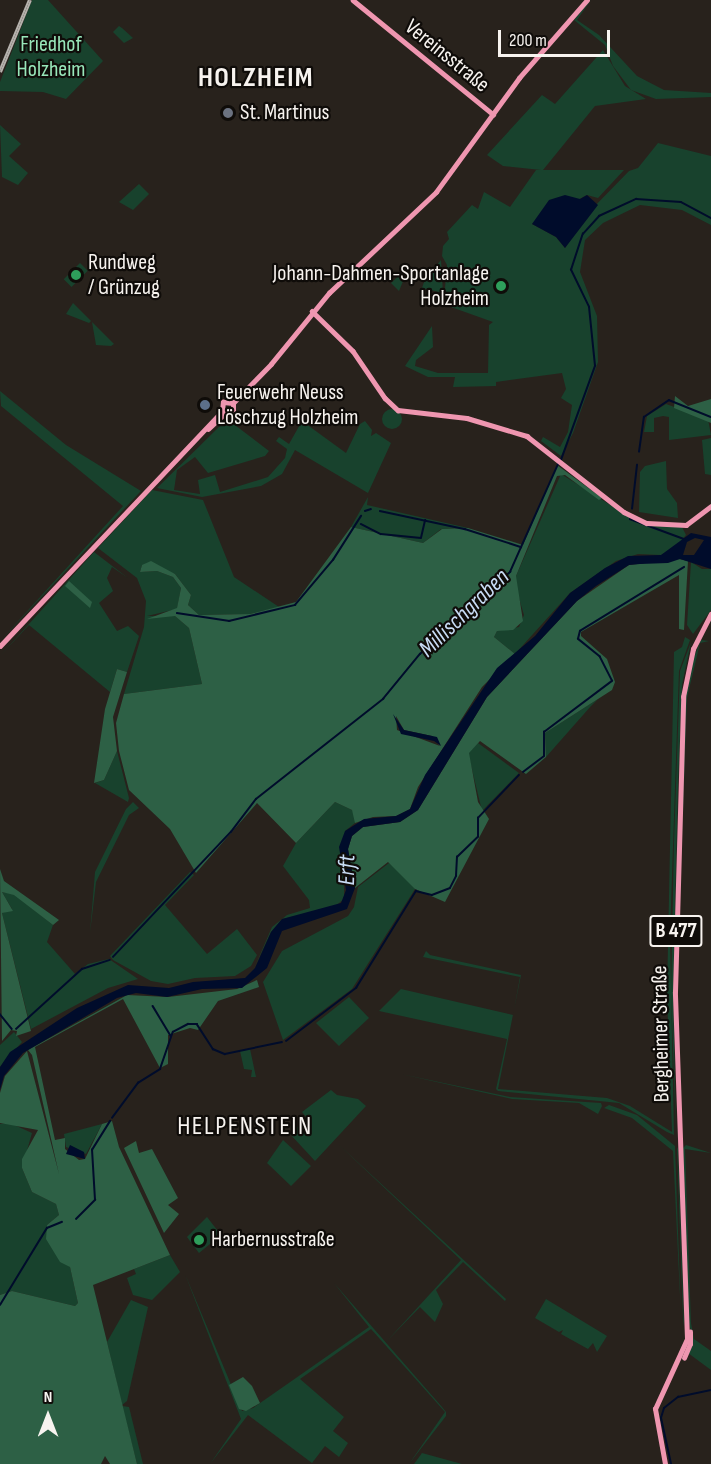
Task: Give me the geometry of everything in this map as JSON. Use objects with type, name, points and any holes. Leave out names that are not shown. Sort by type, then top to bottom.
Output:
[{"type":"main road","name":"Vereinsstraße","points":[[353,0],[493,114]]},
{"type":"main road","points":[[223,412],[233,412],[233,403],[271,364],[312,311],[436,192],[493,114],[587,0]]},
{"type":"main road","points":[[312,311],[353,351],[395,409],[467,418],[522,434],[557,458],[632,517],[655,524],[686,525],[711,506]]},
{"type":"main road","points":[[0,646],[223,412],[224,401],[233,403]]},
{"type":"main road","name":"Bergheimer Straße","points":[[665,1464],[656,1409],[686,1346],[687,1318],[675,992],[682,714],[689,659],[711,614]]},
{"type":"green space","name":"Friedhof Holzheim","points":[[32,0],[48,0],[103,61],[66,99],[43,92],[0,91],[0,82]]},
{"type":"green space","points":[[591,0],[577,20],[599,35],[637,76],[664,90],[711,93],[711,97],[656,99],[631,90],[613,66],[605,45],[574,20]]},
{"type":"green space","points":[[119,26],[133,38],[124,43],[113,32]]},
{"type":"green space","points":[[603,50],[625,86],[646,99],[595,106],[543,170],[624,170],[598,198],[587,195],[532,224],[556,237],[565,248],[588,213],[629,171],[638,168],[658,143],[711,156],[711,225],[682,210],[640,205],[603,223],[585,240],[580,272],[597,316],[598,362],[573,433],[561,456],[541,441],[543,437],[560,447],[568,432],[572,405],[561,398],[566,389],[562,373],[496,382],[496,386],[453,387],[455,377],[428,377],[405,366],[432,326],[433,347],[416,360],[415,366],[438,373],[488,373],[489,325],[493,322],[451,307],[445,288],[447,265],[442,256],[443,246],[449,239],[447,232],[472,205],[478,209],[484,192],[510,207],[536,170],[541,170],[503,166],[487,155],[542,95],[555,104]]},
{"type":"green space","points":[[0,125],[21,144],[9,156],[28,173],[18,185],[2,177]]},
{"type":"green space","points":[[139,184],[149,194],[133,210],[119,202]]},
{"type":"green space","points":[[441,260],[443,293],[422,288],[425,279]]},
{"type":"green space","name":"Rundweg / Grünzug","points":[[80,263],[88,271],[72,287],[64,279]]},
{"type":"green space","points":[[404,271],[406,274],[399,291],[391,283]]},
{"type":"green space","points":[[73,303],[91,321],[89,323],[66,314]]},
{"type":"green space","points":[[92,322],[114,344],[111,346],[96,345]]},
{"type":"green space","points":[[0,391],[66,445],[141,491],[0,641],[123,506],[1,406]]},
{"type":"green space","points":[[675,396],[688,406],[711,399],[711,423],[674,408]]},
{"type":"green space","points":[[666,404],[708,419],[711,435],[669,440],[669,417],[663,416],[654,418],[654,432],[644,432],[647,416]]},
{"type":"green space","points":[[388,409],[396,409],[402,415],[402,423],[396,429],[388,429],[382,423],[382,415]]},
{"type":"green space","points":[[227,419],[269,451],[265,456],[208,473],[195,457],[177,470],[174,490],[200,494],[198,480],[215,475],[220,492],[268,477],[285,458],[287,449],[276,441],[279,437],[289,444],[302,421],[346,453],[360,424],[365,421],[372,430],[371,436],[376,433],[391,443],[368,493],[295,450],[282,474],[261,486],[202,497],[157,488]]},
{"type":"green space","points":[[711,438],[711,475],[705,474],[702,440]]},
{"type":"green space","points":[[666,461],[667,489],[677,503],[678,518],[639,512],[640,472],[645,466]]},
{"type":"green space","points":[[557,465],[602,498],[599,500],[565,475],[557,476],[516,576],[523,621],[513,630],[497,631],[494,637],[515,654],[482,687],[418,787],[410,809],[396,816],[373,817],[355,823],[352,810],[335,802],[296,843],[257,803],[196,873],[170,829],[129,790],[119,751],[116,723],[124,694],[202,684],[189,628],[175,616],[147,619],[177,608],[181,588],[173,577],[157,571],[140,572],[142,565],[151,561],[175,574],[191,595],[188,605],[199,615],[250,614],[296,602],[351,527],[423,543],[442,529],[468,528],[523,545]],"holes":[[[396,716],[404,730],[432,736],[440,746],[397,730]]]},
{"type":"green space","points":[[561,474],[631,518],[649,525],[682,527],[686,535],[675,548],[661,555],[638,554],[616,561],[570,593],[515,654],[494,637],[497,631],[519,627],[524,615],[515,585],[516,576]]},
{"type":"green space","points":[[152,490],[203,500],[234,577],[279,607],[250,614],[199,615],[188,605],[191,595],[175,574],[142,565],[140,572],[157,571],[173,577],[181,588],[177,609],[147,616],[175,616],[189,628],[202,684],[124,694],[144,627],[146,601],[137,578],[98,548]]},
{"type":"green space","points":[[368,497],[367,505],[468,528],[441,529],[423,543],[351,527]]},
{"type":"green space","points":[[94,552],[128,578],[112,567],[107,578],[113,591],[99,603],[117,631],[128,626],[139,636],[127,672],[117,669],[110,692],[29,625],[0,656]]},
{"type":"green space","points":[[679,559],[688,561],[684,630],[679,629],[679,575],[581,632],[581,636],[607,659],[615,682],[612,690],[545,733],[546,757],[526,774],[480,741],[469,753],[478,802],[489,819],[445,902],[415,889],[388,862],[355,888],[348,849],[352,836],[363,827],[400,822],[418,810],[487,697],[577,601],[629,565]]},
{"type":"green space","points":[[691,562],[702,569],[711,569],[711,610],[693,634],[687,625]]},
{"type":"green space","points":[[69,581],[92,602],[90,608],[65,586]]},
{"type":"green space","points":[[685,637],[690,640],[679,671],[670,935],[674,1135],[619,1103],[498,1091],[496,1089],[507,1039],[379,1011],[401,989],[513,1015],[498,1089],[607,1098],[630,1106],[672,1132],[667,994],[674,652],[682,647]]},
{"type":"green space","points":[[701,640],[709,641],[700,643],[687,698],[682,843],[685,697],[688,672]]},
{"type":"green space","points":[[691,642],[682,685],[678,785],[673,994],[676,1133],[671,994],[674,842],[680,671]]},
{"type":"green space","points":[[117,669],[127,672],[113,717],[117,751],[104,780],[94,783],[105,709]]},
{"type":"green space","points":[[598,699],[591,706],[546,757],[545,733]]},
{"type":"green space","points":[[478,743],[519,773],[482,811],[468,753]]},
{"type":"green space","points":[[117,751],[129,798],[128,802],[95,783],[104,780]]},
{"type":"green space","points":[[133,802],[139,808],[129,815],[96,882],[90,933],[95,872],[126,809]]},
{"type":"green space","points":[[335,802],[352,810],[355,823],[345,831],[344,899],[333,908],[282,919],[287,915],[310,908],[309,900],[283,866],[296,843]]},
{"type":"green space","points":[[389,863],[410,880],[415,889],[352,989],[283,1040],[263,982],[282,951],[348,916],[354,907],[358,887]]},
{"type":"green space","points":[[0,869],[4,881],[59,920],[53,925],[14,895],[2,892],[13,911],[2,913],[31,1031],[16,1036],[17,1031],[11,1030],[2,1041]]},
{"type":"green space","points":[[190,872],[194,875],[165,905],[207,954],[237,929],[257,955],[251,966],[235,976],[195,978],[168,984],[151,981],[113,960],[110,956]]},
{"type":"green space","points":[[2,892],[14,894],[53,925],[47,942],[75,974],[88,964],[109,959],[138,979],[108,988],[31,1029],[2,913],[12,909]]},
{"type":"green space","points":[[282,919],[271,932],[253,971],[272,927]]},
{"type":"green space","points":[[426,951],[430,955],[521,975],[514,1011],[520,977],[423,957]]},
{"type":"green space","points":[[257,980],[259,987],[218,1001],[198,1030],[190,1028],[168,1035],[168,1064],[160,1068],[123,999],[35,1047],[55,1140],[65,1138],[65,1149],[79,1160],[85,1159],[102,1124],[112,1121],[119,1147],[170,1255],[93,1285],[137,1464],[110,1464],[105,1456],[101,1464],[0,1464],[0,1295],[12,1291],[75,1306],[78,1303],[70,1267],[60,1262],[46,1239],[47,1225],[59,1215],[56,1204],[32,1192],[22,1168],[22,1159],[38,1130],[0,1123],[0,1093],[5,1076],[27,1051],[59,1174],[32,1055],[28,1050],[127,995],[168,997],[237,989]]},
{"type":"green space","points":[[349,997],[369,1018],[339,1046],[316,1023]]},
{"type":"green space","points":[[14,1032],[22,1042],[0,1067],[0,1045]]},
{"type":"green space","points":[[250,1049],[256,1077],[251,1077],[252,1070],[244,1069],[240,1051]]},
{"type":"green space","points":[[401,1074],[510,1097],[601,1103],[602,1106],[598,1114],[579,1103],[512,1099]]},
{"type":"green space","points":[[331,1090],[337,1095],[358,1099],[366,1106],[315,1161],[290,1134],[307,1118],[302,1112]]},
{"type":"green space","points":[[609,1105],[637,1115],[675,1146],[681,1316],[673,1151],[632,1118],[604,1108]]},
{"type":"green space","points":[[10,1123],[32,1133],[22,1168],[32,1192],[56,1204],[59,1215],[47,1225],[70,1267],[78,1303],[75,1306],[12,1291],[0,1295],[0,1124]]},
{"type":"green space","points":[[102,1124],[86,1154],[66,1147],[64,1134]]},
{"type":"green space","points":[[283,1140],[311,1166],[291,1186],[267,1163]]},
{"type":"green space","points":[[136,1141],[139,1153],[152,1149],[178,1198],[168,1205],[179,1214],[164,1233],[124,1148]]},
{"type":"green space","points":[[338,1144],[506,1299],[505,1301],[463,1262],[436,1290],[443,1304],[435,1322],[420,1307],[387,1341],[461,1260]]},
{"type":"green space","points":[[686,1145],[711,1153],[685,1149],[691,1323],[694,1339],[711,1351],[711,1370],[688,1353],[692,1334],[689,1324],[683,1148]]},
{"type":"green space","points":[[677,1147],[678,1149],[684,1327],[683,1319]]},
{"type":"green space","points":[[207,1217],[221,1235],[199,1253],[187,1237]]},
{"type":"green space","points":[[170,1255],[180,1272],[152,1300],[133,1295],[127,1278],[136,1274],[134,1269]]},
{"type":"green space","points":[[185,1274],[242,1411],[253,1408],[369,1327],[334,1283],[442,1407],[446,1412],[446,1416],[409,1464],[445,1412],[371,1329],[300,1379],[344,1417],[333,1431],[348,1443],[339,1457],[325,1446],[312,1463],[248,1415],[210,1464],[241,1419]]},
{"type":"green space","points":[[546,1299],[607,1336],[597,1352],[593,1343],[588,1349],[561,1334],[563,1330],[559,1332],[535,1318]]},
{"type":"green space","points":[[131,1300],[148,1307],[127,1401],[122,1405],[107,1342]]},
{"type":"green space","points":[[243,1377],[252,1386],[260,1403],[246,1411],[239,1409],[229,1385]]},
{"type":"green space","points":[[122,1406],[129,1407],[143,1464],[137,1464]]},
{"type":"green space","points":[[422,1453],[462,1464],[414,1464]]},
{"type":"water","points":[[565,195],[580,199],[587,195],[598,205],[565,248],[556,237],[532,224],[549,200]]},
{"type":"water","name":"Erft","points":[[691,533],[711,537],[711,569],[680,559],[668,563],[629,565],[577,601],[487,697],[418,810],[400,822],[363,827],[352,836],[348,849],[355,888],[347,909],[282,931],[267,968],[242,988],[202,989],[167,997],[136,993],[117,998],[23,1053],[4,1076],[0,1090],[0,1067],[10,1052],[77,1008],[128,985],[169,988],[193,982],[245,978],[255,968],[271,932],[282,919],[341,903],[346,890],[339,847],[345,831],[364,819],[396,816],[410,809],[425,775],[497,668],[535,636],[570,593],[605,568],[628,556],[661,555]],"holes":[[[695,538],[704,540],[694,555],[683,555],[687,542]]]},
{"type":"water","points":[[393,714],[404,730],[437,737],[441,746],[434,741],[401,734]]},
{"type":"water","points":[[70,1145],[84,1152],[85,1159],[66,1154]]},
{"type":"waterway","name":"Millischgraben","points":[[561,460],[595,366],[589,307],[571,270],[583,234],[599,216],[636,199],[681,202],[711,218]]},
{"type":"waterway","points":[[639,452],[644,417],[669,400],[711,417]]},
{"type":"waterway","name":"Millischgraben","points":[[113,957],[231,832],[256,799],[383,699],[420,654],[510,572],[558,464]]},
{"type":"waterway","points":[[632,509],[637,465]]},
{"type":"waterway","points":[[365,511],[371,509]]},
{"type":"waterway","points":[[380,511],[465,529],[521,547]]},
{"type":"waterway","points":[[177,613],[229,621],[295,605],[333,560],[361,516]]},
{"type":"waterway","points":[[630,519],[684,539]]},
{"type":"waterway","points":[[361,524],[381,534],[421,538],[425,520]]},
{"type":"waterway","points":[[523,772],[544,756],[544,732],[612,681],[600,657],[578,639],[580,631],[684,567]]},
{"type":"waterway","points":[[286,1041],[356,988],[416,891],[432,895],[450,888],[456,876],[457,857],[478,837],[478,818],[519,775]]},
{"type":"waterway","name":"Millischgraben","points":[[16,1029],[82,969],[110,960]]},
{"type":"waterway","points":[[153,1006],[171,1036]]},
{"type":"waterway","name":"Millischgraben","points":[[0,1014],[12,1029]]},
{"type":"waterway","points":[[112,1118],[138,1083],[160,1069],[173,1032],[188,1024],[197,1024],[213,1049],[225,1054],[282,1042]]},
{"type":"waterway","points":[[76,1219],[95,1200],[92,1150],[110,1121]]},
{"type":"waterway","points":[[0,1305],[47,1228],[62,1222]]},
{"type":"waterway","points":[[671,1464],[661,1418],[664,1408],[678,1397],[711,1390]]},
{"type":"railway","points":[[0,72],[30,0]]},
{"type":"place","name":"St. Martinus","points":[[228,113]]},
{"type":"place","name":"Rundweg / Grünzug","points":[[76,275]]},
{"type":"place","name":"Johann-Dahmen-Sportanlage Holzheim","points":[[501,286]]},
{"type":"place","name":"Feuerwehr Neuss Löschzug Holzheim","points":[[205,405]]},
{"type":"place","name":"Harbernusstraße","points":[[199,1240]]},
{"type":"district","name":"HOLZHEIM","points":[[256,78]]},
{"type":"district","name":"HELPENSTEIN","points":[[245,1127]]}]
